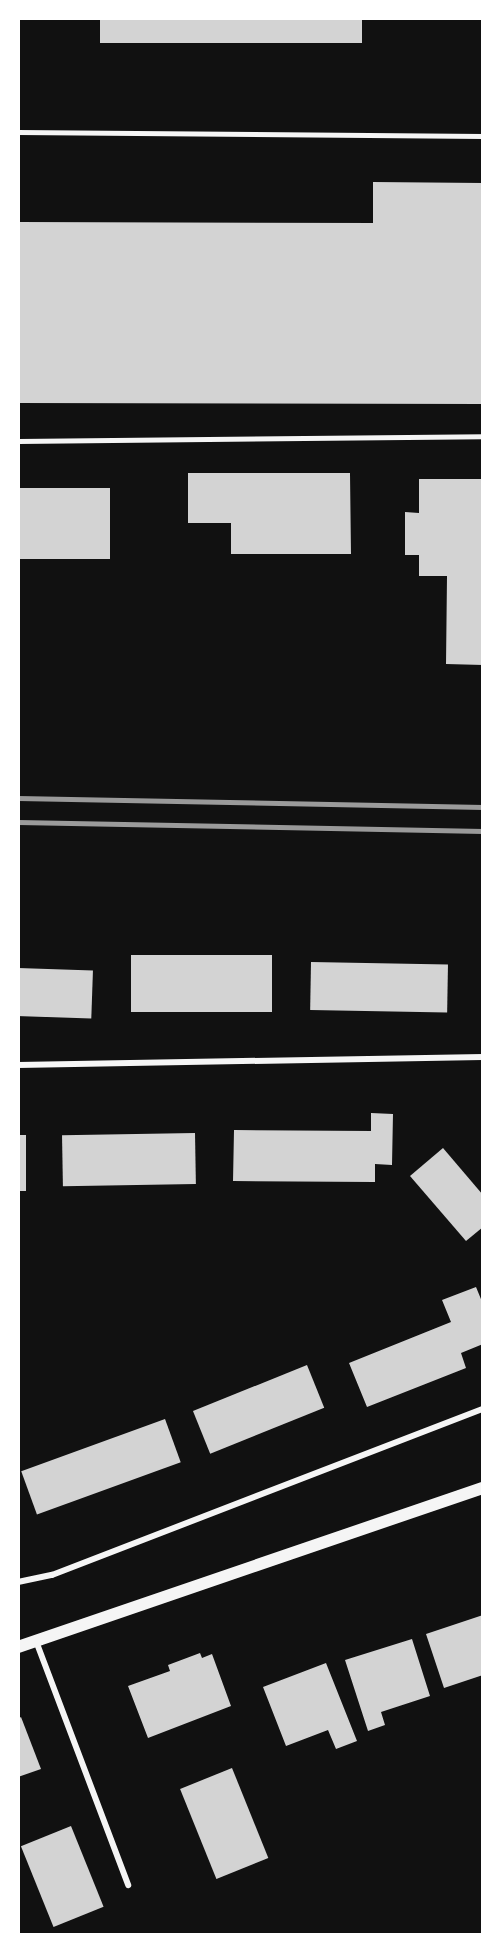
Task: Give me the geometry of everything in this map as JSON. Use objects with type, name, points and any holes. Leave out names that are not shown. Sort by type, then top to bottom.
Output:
[{"type":"main road","points":[[18,1647],[483,1488]]},
{"type":"street","points":[[18,1065],[483,1057]]},
{"type":"street","points":[[18,1582],[52,1575],[483,1409]]},
{"type":"street","points":[[36,1641],[128,1886]]},
{"type":"lane","points":[[18,132],[483,136]]},
{"type":"lane","points":[[18,441],[483,436]]},
{"type":"building","points":[[100,18],[362,18],[362,43],[100,43]]},
{"type":"building","points":[[373,182],[483,183],[483,404],[18,403],[18,222],[373,223]]},
{"type":"building","points":[[188,473],[350,473],[351,554],[231,554],[231,523],[188,523]]},
{"type":"building","points":[[419,479],[483,479],[483,665],[446,664],[447,576],[419,576],[419,555],[405,555],[405,512],[419,513]]},
{"type":"building","points":[[18,488],[110,488],[110,559],[18,559]]},
{"type":"building","points":[[131,955],[272,955],[272,1012],[131,1012]]},
{"type":"building","points":[[311,962],[448,964],[447,1012],[310,1010]]},
{"type":"building","points":[[18,968],[93,971],[91,1019],[18,1016]]},
{"type":"building","points":[[371,1113],[393,1114],[392,1165],[375,1164],[375,1182],[233,1181],[234,1130],[371,1131]]},
{"type":"building","points":[[195,1133],[196,1184],[63,1186],[62,1135]]},
{"type":"building","points":[[18,1135],[26,1135],[26,1191],[18,1191]]},
{"type":"building","points":[[443,1148],[483,1195],[483,1227],[466,1241],[410,1176]]},
{"type":"building","points":[[476,1287],[483,1304],[483,1344],[461,1353],[466,1368],[367,1407],[349,1363],[451,1322],[442,1300]]},
{"type":"building","points":[[307,1365],[324,1408],[210,1454],[193,1411]]},
{"type":"building","points":[[165,1419],[181,1462],[37,1515],[21,1471]]},
{"type":"building","points":[[483,1615],[483,1675],[444,1688],[426,1634]]},
{"type":"building","points":[[412,1639],[430,1696],[381,1712],[385,1725],[368,1731],[345,1660]]},
{"type":"building","points":[[200,1653],[202,1658],[212,1654],[231,1706],[148,1738],[128,1686],[170,1671],[168,1665]]},
{"type":"building","points":[[326,1663],[357,1741],[336,1749],[328,1730],[286,1746],[263,1687]]},
{"type":"building","points":[[21,1717],[41,1769],[18,1777],[18,1719]]},
{"type":"building","points":[[232,1768],[268,1858],[216,1879],[180,1789]]},
{"type":"building","points":[[71,1826],[104,1907],[54,1927],[21,1846]]},
{"type":"railway","points":[[18,798],[483,807]]},
{"type":"railway","points":[[18,822],[483,831]]}]
